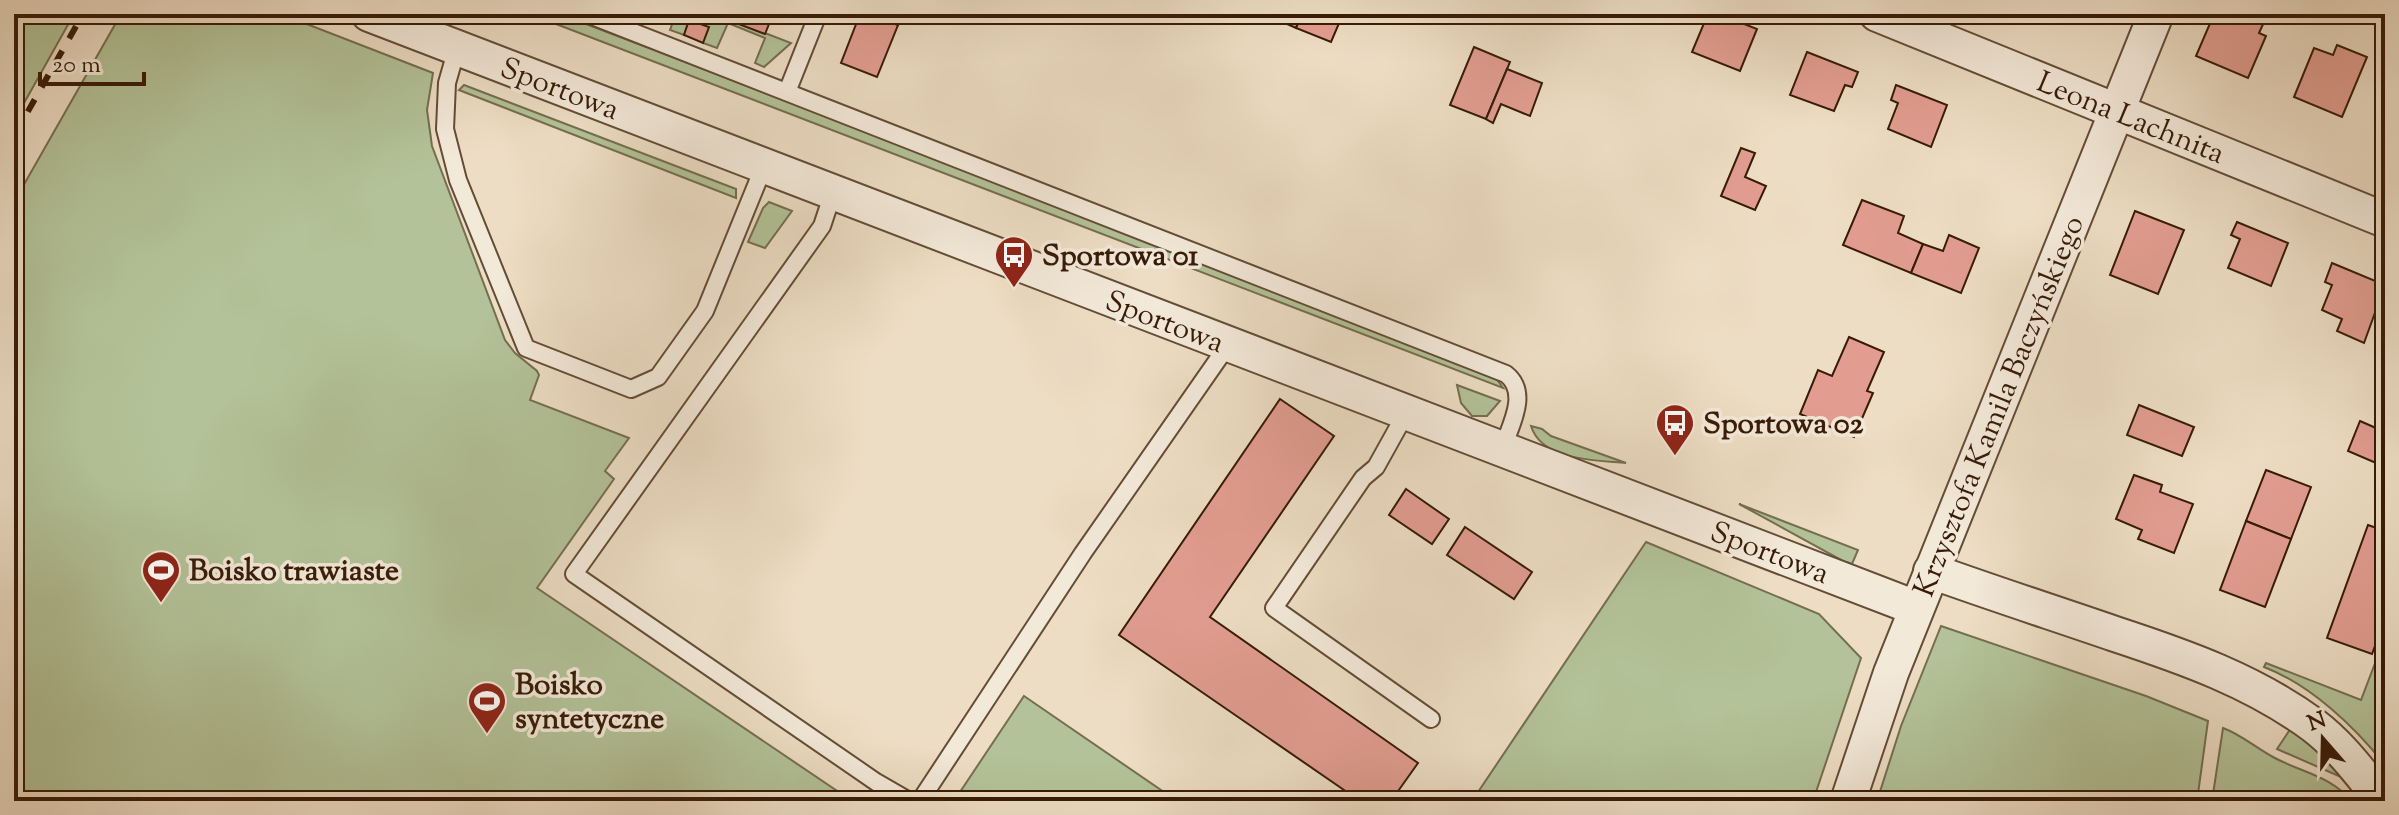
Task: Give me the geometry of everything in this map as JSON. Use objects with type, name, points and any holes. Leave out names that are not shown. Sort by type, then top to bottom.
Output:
[{"type":"street","name":"Sportowa","points":[[369,14],[1916,608]]},
{"type":"street","name":"Leona Lachnita","points":[[1877,14],[2385,220]]},
{"type":"street","name":"Krzysztofa Kamila Baczyńskiego","points":[[1848,801],[1916,608],[2156,14]]},
{"type":"street","points":[[1931,571],[2161,649],[2222,672],[2264,693],[2314,726],[2347,756],[2383,801]]},
{"type":"lane","points":[[588,14],[1506,374],[1515,380],[1519,393],[1502,450]]},
{"type":"lane","points":[[787,92],[818,14]]},
{"type":"lane","points":[[457,48],[447,83],[445,129],[458,180],[526,348],[631,389],[658,377],[705,311],[764,166]]},
{"type":"lane","points":[[833,193],[822,226],[574,574],[876,782],[909,801]]},
{"type":"lane","points":[[920,801],[1083,553],[1228,345]]},
{"type":"lane","points":[[1406,413],[1376,467],[1363,478],[1274,608],[1431,719]]},
{"type":"green space","points":[[14,14],[74,14],[14,121]]},
{"type":"green space","points":[[121,14],[281,14],[433,73],[427,110],[432,146],[505,340],[539,375],[530,400],[629,438],[605,471],[614,479],[537,588],[852,801],[14,801],[14,202]]},
{"type":"green space","points":[[530,14],[560,14],[654,50],[1481,371],[1496,378],[1503,388]]},
{"type":"green space","points":[[676,14],[715,14],[791,43],[764,67],[755,63],[765,38],[728,23],[717,48],[703,43],[690,20],[684,35],[670,30]]},
{"type":"green space","points":[[464,85],[736,189],[736,198],[459,90]]},
{"type":"green space","points":[[769,202],[792,211],[765,248],[748,242],[763,208]]},
{"type":"green space","points":[[1457,385],[1500,401],[1487,416],[1472,416],[1461,403]]},
{"type":"green space","points":[[1531,426],[1626,463],[1585,459],[1558,452],[1537,438]]},
{"type":"green space","points":[[1739,504],[1858,550],[1852,564],[1843,561]]},
{"type":"green space","points":[[1646,542],[1819,614],[1861,658],[1813,801],[1472,801]]},
{"type":"green space","points":[[1941,626],[2146,696],[2208,721],[2197,801],[1877,801],[1901,726]]},
{"type":"green space","points":[[2385,637],[2385,765],[2331,708],[2299,685],[2264,667],[2266,663],[2361,700]]},
{"type":"green space","points":[[1024,696],[1177,801],[954,801]]},
{"type":"green space","points":[[2223,728],[2273,757],[2325,780],[2351,801],[2212,801]]},
{"type":"green space","points":[[2294,730],[2313,744],[2348,780],[2277,749],[2289,731]]},
{"type":"building","points":[[731,14],[773,14],[765,34],[728,20]]},
{"type":"building","points":[[860,14],[870,14],[898,25],[877,77],[841,63]]},
{"type":"building","points":[[870,14],[903,14],[898,25]]},
{"type":"building","points":[[1264,14],[1302,14],[1296,28]]},
{"type":"building","points":[[1302,14],[1343,14],[1331,42],[1296,28]]},
{"type":"building","points":[[2214,14],[2236,24],[2241,14],[2264,22],[2259,33],[2266,36],[2248,78],[2196,56]]},
{"type":"building","points":[[1707,16],[1721,22],[1724,16],[1757,29],[1740,71],[1692,52]]},
{"type":"building","points":[[689,20],[709,27],[703,43],[684,35]]},
{"type":"building","points":[[2337,45],[2367,57],[2342,117],[2294,97],[2314,48],[2333,55]]},
{"type":"building","points":[[1474,47],[1510,62],[1486,119],[1450,105]]},
{"type":"building","points":[[1807,52],[1858,72],[1852,87],[1845,85],[1834,111],[1790,95]]},
{"type":"building","points":[[1507,69],[1542,83],[1530,116],[1501,104],[1493,123],[1486,119]]},
{"type":"building","points":[[1896,85],[1947,105],[1931,147],[1888,129],[1898,103],[1891,100]]},
{"type":"building","points":[[1741,148],[1755,153],[1745,177],[1766,186],[1755,210],[1721,196]]},
{"type":"building","points":[[1862,200],[1904,216],[1898,233],[1923,244],[1911,273],[1843,245]]},
{"type":"building","points":[[2135,211],[2184,230],[2158,294],[2110,275]]},
{"type":"building","points":[[2237,222],[2288,243],[2271,286],[2228,268],[2240,239],[2231,235]]},
{"type":"building","points":[[1949,235],[1979,248],[1961,293],[1911,273],[1923,244],[1943,251]]},
{"type":"building","points":[[2332,263],[2385,285],[2364,343],[2337,331],[2342,319],[2322,310],[2332,285],[2325,282]]},
{"type":"building","points":[[1849,337],[1884,352],[1867,391],[1873,393],[1854,437],[1800,414],[1818,370],[1832,376]]},
{"type":"building","points":[[1280,399],[1334,436],[1210,617],[1418,763],[1391,801],[1360,801],[1119,635]]},
{"type":"building","points":[[2139,405],[2194,427],[2182,456],[2127,435]]},
{"type":"building","points":[[2360,421],[2385,432],[2383,466],[2348,451]]},
{"type":"building","points":[[2266,470],[2311,487],[2291,539],[2246,521]]},
{"type":"building","points":[[2134,475],[2162,485],[2160,492],[2193,504],[2174,553],[2138,539],[2142,530],[2116,519]]},
{"type":"building","points":[[1406,489],[1449,519],[1432,544],[1389,515]]},
{"type":"building","points":[[2246,521],[2291,539],[2265,607],[2220,590]]},
{"type":"building","points":[[2368,525],[2385,531],[2385,619],[2372,654],[2327,638]]},
{"type":"building","points":[[1465,527],[1532,572],[1514,599],[1447,555]]},
{"type":"railway","points":[[14,136],[83,14]]},
{"type":"place","name":"Sportowa 01","points":[[1014,289]]},
{"type":"place","name":"Sportowa 02","points":[[1675,457]]},
{"type":"place","name":"Boisko trawiaste","points":[[161,604]]},
{"type":"place","name":"Boisko syntetyczne","points":[[487,735]]}]
